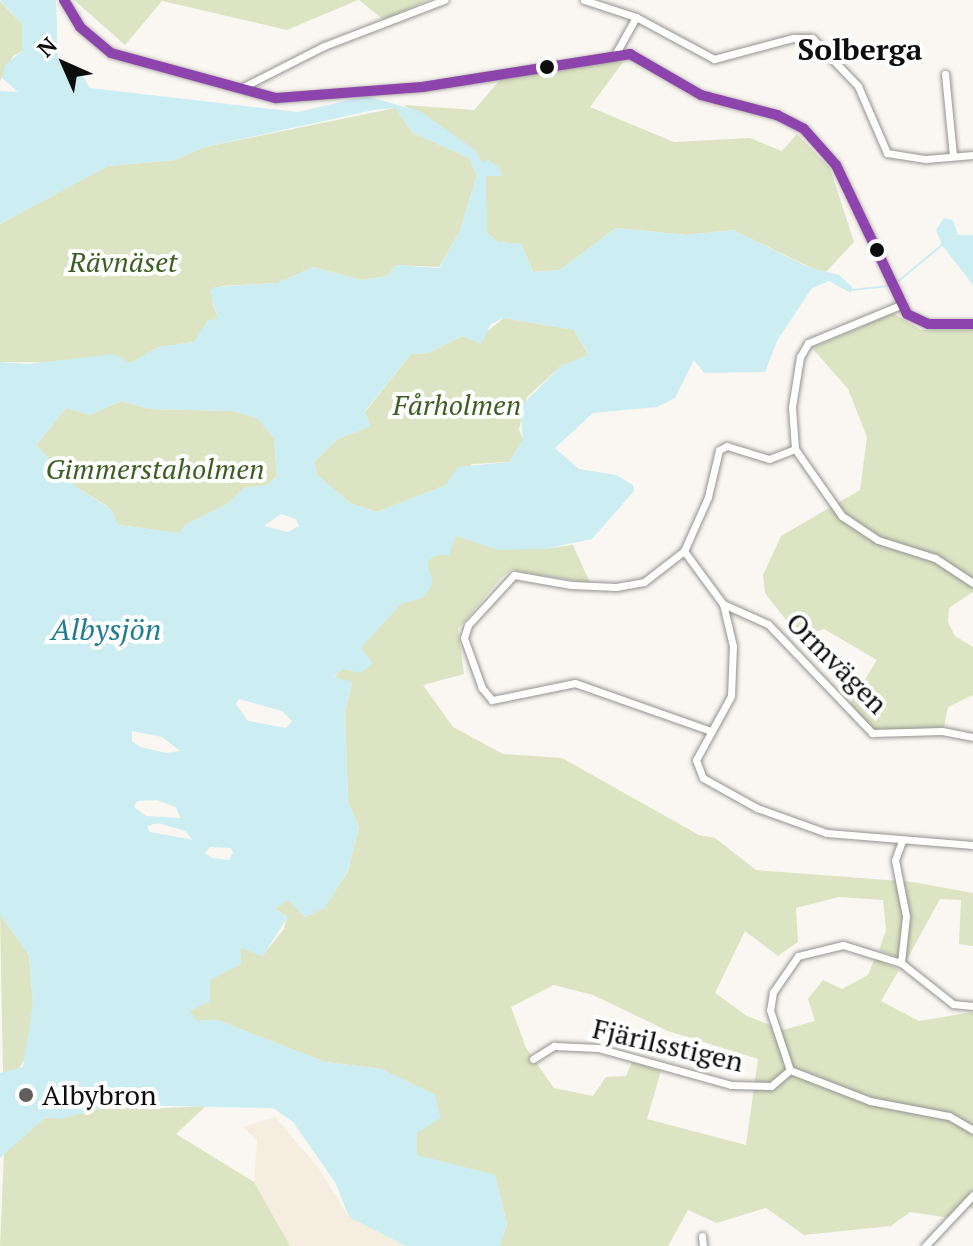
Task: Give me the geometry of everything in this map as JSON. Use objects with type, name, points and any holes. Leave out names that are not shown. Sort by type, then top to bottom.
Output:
[{"type":"street","points":[[64,0],[80,27],[111,53],[140,64],[243,87],[276,98],[315,99],[478,79],[616,53],[647,61],[701,95],[777,115],[804,129],[836,165],[900,305],[928,324],[973,324]]},
{"type":"street","points":[[243,87],[324,46],[444,0]]},
{"type":"street","points":[[584,0],[636,17],[714,59],[793,38],[812,38],[858,86],[887,153],[915,158],[973,155]]},
{"type":"street","points":[[616,53],[636,17]]},
{"type":"street","points":[[945,74],[953,156]]},
{"type":"street","points":[[900,305],[808,343],[800,357],[792,407],[795,449],[842,516],[878,540],[935,558],[973,583]]},
{"type":"street","points":[[711,731],[575,683],[492,700],[482,688],[464,638],[468,625],[514,575],[616,587],[644,582],[684,551],[708,497],[719,450],[727,446],[769,459],[795,449]]},
{"type":"street","points":[[684,551],[723,604],[733,646],[734,680],[725,711],[711,731],[697,766],[703,778],[787,821],[827,833],[973,845]]},
{"type":"street","name":"Ormvägen","points":[[723,604],[768,624],[872,733],[942,731],[973,737]]},
{"type":"street","points":[[901,963],[906,916],[895,860],[902,841]]},
{"type":"street","points":[[973,1006],[953,1004],[901,963],[843,945],[798,956],[773,992],[770,1010],[790,1070],[870,1101],[949,1116],[973,1130]]},
{"type":"street","name":"Fjärilsstigen","points":[[533,1059],[554,1046],[598,1048],[731,1085],[771,1086],[790,1070]]},
{"type":"street","points":[[925,1246],[973,1195]]},
{"type":"street","points":[[702,1236],[703,1246]]},
{"type":"shaded area","points":[[275,1117],[318,1167],[349,1217],[406,1246],[290,1246],[254,1182],[257,1139],[242,1127]]},
{"type":"green space","points":[[74,0],[358,0],[287,30],[162,1],[125,45]]},
{"type":"green space","points":[[359,0],[427,0],[384,20]]},
{"type":"green space","points":[[0,1],[22,24],[22,51],[13,56],[0,81]]},
{"type":"green space","points":[[608,61],[623,62],[590,107],[674,142],[750,138],[782,151],[797,134],[830,168],[854,242],[824,274],[733,230],[687,235],[616,228],[560,270],[533,272],[521,244],[498,242],[487,233],[482,162],[404,105],[474,110],[500,80]]},
{"type":"green space","name":"Rävnäset","points":[[395,108],[413,133],[469,158],[477,175],[460,231],[439,267],[396,265],[387,276],[360,280],[313,267],[277,283],[221,286],[213,304],[218,318],[194,342],[159,347],[130,363],[0,362],[0,224],[108,166],[175,160],[205,147]]},
{"type":"green space","points":[[893,313],[921,330],[973,330],[973,592],[949,608],[948,622],[955,636],[973,647],[973,695],[948,707],[944,727],[879,733],[865,727],[849,705],[877,660],[824,629],[806,635],[786,620],[765,593],[763,575],[781,536],[860,490],[867,437],[848,389],[812,348]]},
{"type":"green space","name":"Fårholmen","points":[[504,318],[574,330],[589,355],[561,366],[527,397],[519,429],[523,440],[509,462],[472,464],[446,485],[377,512],[350,503],[317,475],[314,462],[338,439],[370,426],[365,412],[411,354],[428,353],[462,336],[475,341]]},
{"type":"green space","name":"Gimmerstaholmen","points":[[121,401],[150,409],[233,411],[259,419],[274,439],[277,476],[267,485],[244,488],[227,504],[185,525],[179,533],[118,525],[107,506],[76,487],[36,445],[66,408],[90,415]]},
{"type":"green space","points":[[456,536],[543,549],[573,545],[590,583],[511,570],[501,578],[458,629],[464,674],[423,685],[453,727],[503,754],[562,758],[699,835],[715,838],[756,870],[913,882],[973,893],[973,946],[959,944],[961,900],[940,899],[906,961],[879,950],[886,930],[883,900],[839,897],[796,908],[798,942],[778,956],[745,931],[715,993],[747,1016],[783,1030],[815,1021],[808,999],[823,980],[842,989],[868,975],[875,958],[899,970],[881,1001],[919,1021],[973,1012],[973,1209],[964,1203],[950,1218],[910,1212],[891,1226],[804,1235],[766,1208],[717,1223],[688,1210],[668,1246],[500,1246],[507,1224],[495,1175],[417,1156],[417,1133],[435,1095],[381,1069],[325,1062],[217,1020],[197,1021],[185,1010],[210,980],[241,964],[241,947],[262,956],[284,929],[287,916],[275,909],[288,899],[305,917],[324,908],[348,871],[359,827],[348,802],[345,711],[352,683],[334,678],[342,669],[372,664],[361,648],[426,562]],"holes":[[[554,985],[593,995],[668,1031],[758,1059],[746,1145],[647,1119],[661,1071],[632,1062],[626,1076],[606,1077],[593,1096],[554,1088],[526,1048],[511,1007]]]},
{"type":"green space","points":[[0,914],[29,955],[33,1003],[28,1054],[18,1070],[3,1073]]},
{"type":"green space","points":[[125,1104],[146,1109],[206,1106],[176,1134],[254,1182],[290,1246],[0,1246],[4,1153],[40,1119]]},
{"type":"water","name":"Albysjön","points":[[0,0],[56,0],[58,59],[79,70],[90,88],[298,112],[366,96],[420,111],[475,150],[482,162],[488,160],[499,168],[502,176],[486,176],[487,233],[498,242],[521,244],[533,272],[560,270],[616,228],[687,235],[733,230],[808,267],[839,275],[852,287],[851,293],[829,281],[812,288],[777,341],[765,372],[704,373],[694,360],[675,398],[657,407],[593,413],[555,448],[579,469],[616,475],[633,485],[634,491],[592,539],[544,549],[498,550],[456,536],[449,555],[436,555],[427,562],[433,583],[423,598],[401,604],[361,648],[373,663],[361,673],[342,669],[334,677],[352,682],[345,711],[348,802],[359,827],[348,870],[325,908],[305,917],[288,900],[275,909],[288,917],[262,957],[241,947],[241,964],[210,980],[210,1001],[190,1011],[197,1021],[217,1020],[325,1062],[381,1069],[435,1095],[441,1118],[417,1133],[417,1155],[495,1175],[507,1224],[500,1246],[406,1246],[349,1217],[335,1182],[293,1122],[273,1108],[116,1105],[60,1119],[46,1117],[0,1158],[0,1073],[23,1067],[33,1003],[29,955],[0,914],[0,362],[28,364],[113,354],[130,363],[159,347],[194,342],[207,321],[218,318],[210,291],[214,287],[277,283],[313,267],[360,280],[387,276],[396,265],[439,268],[460,231],[477,175],[469,158],[413,133],[395,108],[374,110],[205,147],[175,160],[108,166],[0,224],[0,91],[18,92],[2,78],[5,65],[22,51],[22,24]],"holes":[[[504,318],[574,330],[589,354],[561,366],[520,407],[523,440],[509,462],[458,467],[446,485],[377,512],[350,503],[317,475],[314,462],[338,439],[370,426],[365,411],[411,354],[428,353],[462,336],[481,344],[491,324]],[[121,401],[150,409],[233,411],[258,419],[274,439],[277,476],[267,485],[244,488],[227,504],[185,525],[179,533],[118,525],[112,510],[76,487],[36,445],[66,408],[90,415]],[[281,514],[296,519],[299,526],[288,532],[264,526]],[[239,699],[282,711],[292,721],[286,728],[248,721],[236,704]],[[132,731],[162,737],[180,751],[166,753],[140,747],[132,741]],[[156,800],[176,807],[180,818],[146,816],[134,807],[137,801]],[[158,823],[185,831],[193,840],[150,832],[147,826]],[[210,847],[231,848],[233,853],[229,860],[213,858],[205,853]]]},
{"type":"water","points":[[944,218],[953,220],[958,235],[973,235],[973,285],[942,245],[936,230]]},
{"type":"waterway","points":[[896,283],[942,245]]},
{"type":"waterway","points":[[851,290],[890,286]]},
{"type":"transit line","points":[[64,0],[80,27],[111,53],[276,98],[422,87],[630,54],[701,95],[777,115],[804,129],[836,165],[907,314],[928,324],[973,324]]},
{"type":"place","name":"Albybron","points":[[26,1095]]},
{"type":"district","name":"Solberga","points":[[860,49]]}]
